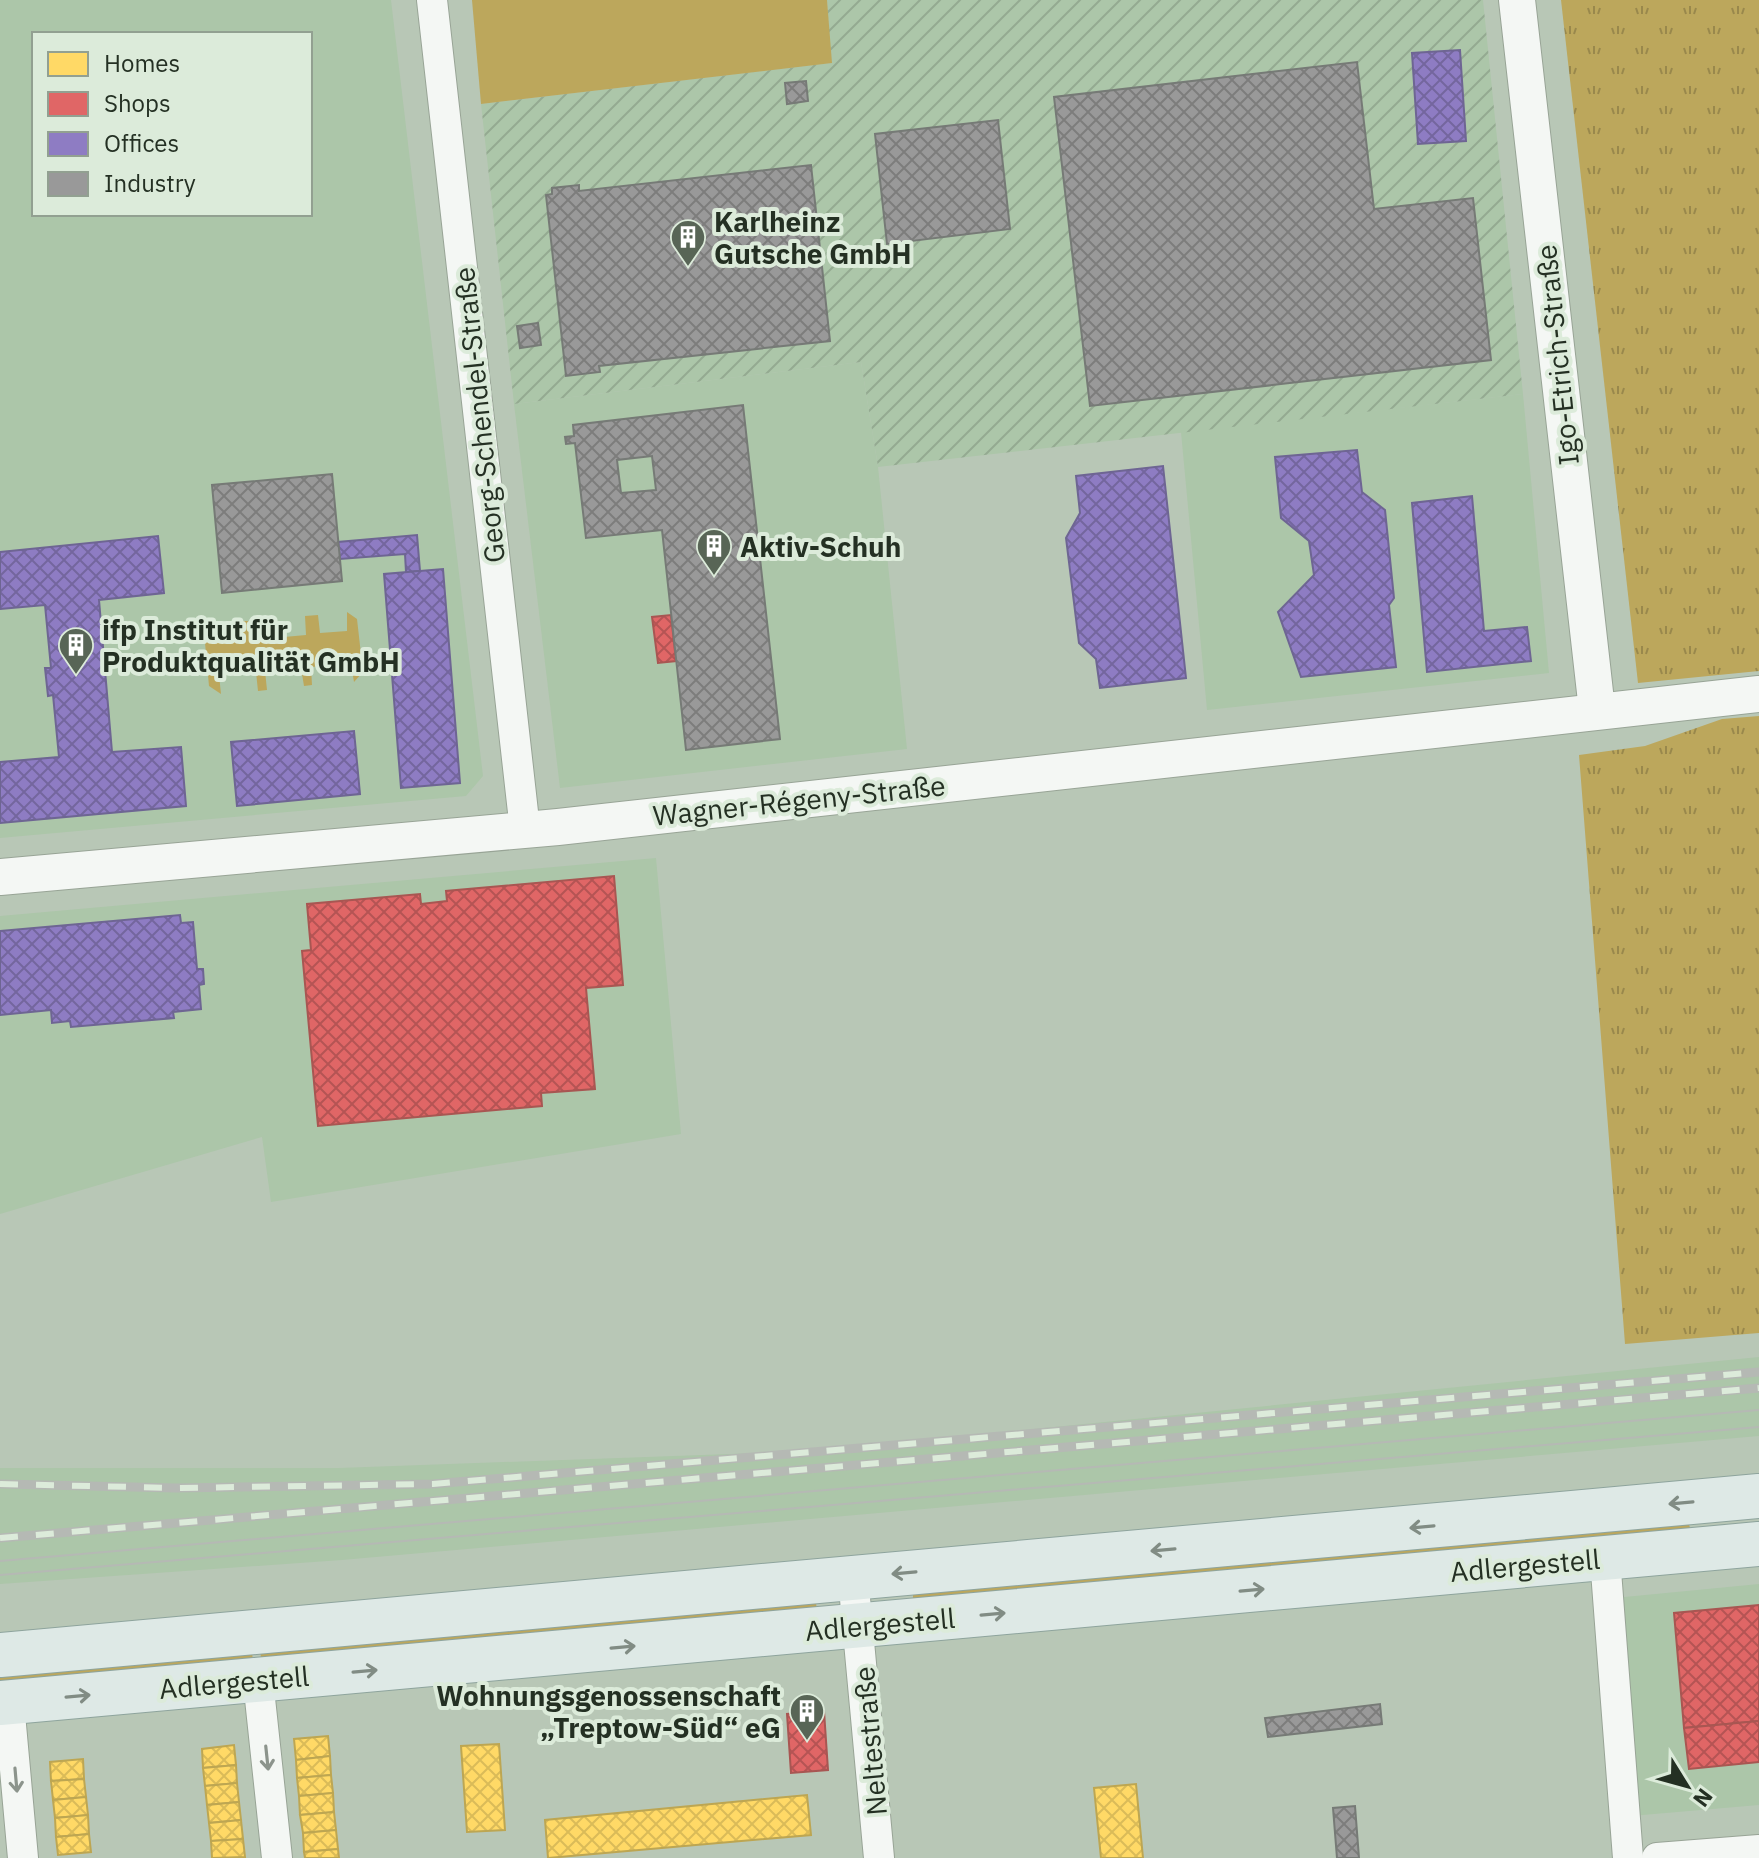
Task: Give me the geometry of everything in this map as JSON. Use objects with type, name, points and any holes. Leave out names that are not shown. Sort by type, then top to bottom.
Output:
[{"type":"main road","name":"Adlergestell","points":[[0,1655],[1759,1496]]},
{"type":"main road","name":"Adlergestell","points":[[4,1703],[1759,1544]]},
{"type":"street","name":"Georg-Schendel-Straße","points":[[432,0],[525,830]]},
{"type":"street","name":"Igo-Etrich-Straße","points":[[1517,0],[1597,710]]},
{"type":"street","name":"Wagner-Régeny-Straße","points":[[0,877],[525,830],[1759,694]]},
{"type":"street","points":[[1605,1558],[1628,1858]]},
{"type":"street","name":"Neltestraße","points":[[853,1577],[860,1626],[879,1858]]},
{"type":"street","points":[[258,1680],[277,1858]]},
{"type":"street","points":[[4,1703],[23,1858]]},
{"type":"street","points":[[1657,1858],[1759,1850]]},
{"type":"shaded area","points":[[0,0],[391,0],[483,776],[466,796],[0,838]]},
{"type":"shaded area","points":[[827,0],[1483,0],[1523,394],[878,467],[861,362],[514,404],[481,104],[831,63]]},
{"type":"shaded area","points":[[861,362],[878,467],[907,749],[560,788],[514,404]]},
{"type":"shaded area","points":[[1523,394],[1549,673],[1207,710],[1181,432]]},
{"type":"shaded area","points":[[656,858],[681,1134],[271,1202],[262,1137],[0,1214],[0,916]]},
{"type":"shaded area","points":[[1759,1357],[1759,1436],[342,1560],[0,1584],[0,1468],[339,1468],[813,1451]]},
{"type":"shaded area","points":[[1759,1584],[1759,1805],[1631,1816],[1614,1598]]},
{"type":"green space","points":[[472,0],[827,0],[832,63],[481,104]]},
{"type":"green space","points":[[1561,0],[1759,0],[1759,671],[1638,683]]},
{"type":"green space","points":[[347,612],[357,619],[363,672],[354,682],[351,664],[311,667],[312,685],[304,686],[301,668],[265,671],[267,690],[258,691],[256,672],[219,675],[221,694],[209,686],[204,632],[207,626],[215,625],[217,643],[240,641],[239,621],[248,621],[251,640],[306,635],[305,616],[318,615],[320,633],[347,631]]},
{"type":"green space","points":[[1759,716],[1759,1333],[1625,1344],[1579,755],[1645,746],[1722,719]]},
{"type":"green space","points":[[1686,1515],[1691,1531],[913,1602],[913,1594]]},
{"type":"green space","points":[[815,1595],[817,1611],[261,1660],[260,1644]]},
{"type":"green space","points":[[251,1645],[253,1661],[0,1684],[0,1668]]},
{"type":"building: Homes","points":[[328,1736],[330,1756],[296,1760],[294,1739]]},
{"type":"building: Homes","points":[[499,1744],[505,1830],[467,1832],[461,1746]]},
{"type":"building: Homes","points":[[234,1745],[236,1765],[203,1768],[202,1749]]},
{"type":"building: Homes","points":[[330,1756],[331,1775],[297,1778],[296,1760]]},
{"type":"building: Homes","points":[[83,1759],[84,1779],[51,1781],[50,1762]]},
{"type":"building: Homes","points":[[236,1765],[237,1783],[205,1786],[203,1768]]},
{"type":"building: Homes","points":[[331,1775],[333,1793],[299,1796],[297,1778]]},
{"type":"building: Homes","points":[[84,1779],[86,1797],[53,1800],[51,1781]]},
{"type":"building: Homes","points":[[237,1783],[239,1802],[207,1805],[205,1786]]},
{"type":"building: Homes","points":[[1136,1784],[1143,1858],[1101,1858],[1094,1788]]},
{"type":"building: Homes","points":[[333,1793],[334,1812],[300,1815],[299,1796]]},
{"type":"building: Homes","points":[[807,1795],[811,1835],[548,1858],[545,1820]]},
{"type":"building: Homes","points":[[86,1797],[88,1815],[55,1818],[53,1800]]},
{"type":"building: Homes","points":[[239,1802],[241,1820],[209,1823],[207,1805]]},
{"type":"building: Homes","points":[[334,1812],[336,1830],[303,1833],[300,1815]]},
{"type":"building: Homes","points":[[88,1815],[89,1834],[56,1837],[55,1818]]},
{"type":"building: Homes","points":[[241,1820],[243,1839],[211,1841],[209,1823]]},
{"type":"building: Homes","points":[[336,1830],[338,1849],[304,1852],[303,1833]]},
{"type":"building: Homes","points":[[89,1834],[91,1852],[58,1855],[56,1837]]},
{"type":"building: Homes","points":[[243,1839],[245,1857],[212,1858],[211,1841]]},
{"type":"building: Homes","points":[[338,1849],[339,1858],[305,1858],[304,1852]]},
{"type":"building: Shops","points":[[671,615],[676,661],[658,663],[652,617]]},
{"type":"building: Shops","points":[[614,876],[623,985],[586,988],[595,1089],[541,1093],[542,1106],[318,1126],[302,951],[311,950],[307,904],[420,894],[421,904],[447,901],[446,891]]},
{"type":"building: Shops","points":[[1759,1605],[1759,1721],[1684,1728],[1674,1613]]},
{"type":"building: Shops","name":"Wohnungsgenossenschaft „Treptow-Süd“ eG","points":[[824,1711],[828,1770],[791,1773],[787,1714]]},
{"type":"building: Shops","points":[[1759,1721],[1759,1762],[1689,1769],[1684,1728]]},
{"type":"building: Offices","points":[[1460,50],[1466,141],[1418,144],[1412,53]]},
{"type":"building: Offices","points":[[1357,450],[1362,492],[1385,510],[1394,598],[1389,605],[1396,667],[1301,677],[1278,612],[1314,575],[1309,541],[1281,518],[1275,457]]},
{"type":"building: Offices","points":[[1163,466],[1186,678],[1100,688],[1096,659],[1079,643],[1066,538],[1080,513],[1076,476]]},
{"type":"building: Offices","points":[[1472,496],[1484,631],[1527,627],[1531,661],[1427,672],[1412,503]]},
{"type":"building: Offices","points":[[417,535],[420,571],[406,572],[405,554],[340,559],[338,542]]},
{"type":"building: Offices","name":"ifp Institut für Produktqualität GmbH","points":[[158,536],[164,593],[99,600],[112,752],[181,747],[186,806],[0,823],[0,762],[59,757],[53,695],[48,696],[45,668],[51,668],[45,605],[0,609],[0,552]]},
{"type":"building: Offices","points":[[443,569],[460,783],[401,788],[384,574]]},
{"type":"building: Offices","points":[[354,731],[360,794],[237,806],[231,742]]},
{"type":"building: Offices","points":[[180,915],[181,923],[193,922],[197,969],[203,969],[204,984],[199,985],[201,1009],[173,1012],[174,1018],[71,1027],[70,1021],[52,1023],[51,1010],[0,1015],[0,931]]},
{"type":"building: Industry","points":[[1357,62],[1374,209],[1473,198],[1491,360],[1090,406],[1054,97]]},
{"type":"building: Industry","points":[[806,81],[808,101],[787,104],[785,83]]},
{"type":"building: Industry","points":[[998,120],[1010,229],[887,244],[875,134]]},
{"type":"building: Industry","name":"Karlheinz Gutsche GmbH","points":[[811,165],[830,341],[599,366],[600,372],[566,376],[546,195],[552,194],[552,188],[579,185],[579,191]]},
{"type":"building: Industry","points":[[538,323],[541,345],[520,348],[517,326]]},
{"type":"building: Industry","name":"Aktiv-Schuh","points":[[743,405],[780,739],[686,750],[662,530],[586,538],[575,443],[566,444],[565,437],[574,436],[573,425]],"holes":[[[652,456],[656,490],[621,493],[617,460]]]},
{"type":"building: Industry","points":[[332,474],[342,581],[222,593],[212,485]]},
{"type":"building: Industry","points":[[1380,1704],[1382,1724],[1268,1737],[1265,1718]]},
{"type":"building: Industry","points":[[1355,1806],[1359,1858],[1337,1858],[1333,1808]]},
{"type":"tram line","points":[[0,1561],[1759,1410]]},
{"type":"tram line","points":[[0,1575],[1759,1427]]},
{"type":"railway","points":[[0,1484],[176,1488],[433,1484],[1759,1372]]},
{"type":"railway","points":[[0,1538],[1759,1388]]},
{"type":"place","name":"Karlheinz Gutsche GmbH","points":[[688,268]]},
{"type":"place","name":"Aktiv-Schuh","points":[[714,577]]},
{"type":"place","name":"ifp Institut für Produktqualität GmbH","points":[[76,676]]},
{"type":"place","name":"Wohnungsgenossenschaft „Treptow-Süd“ eG","points":[[807,1742]]}]
